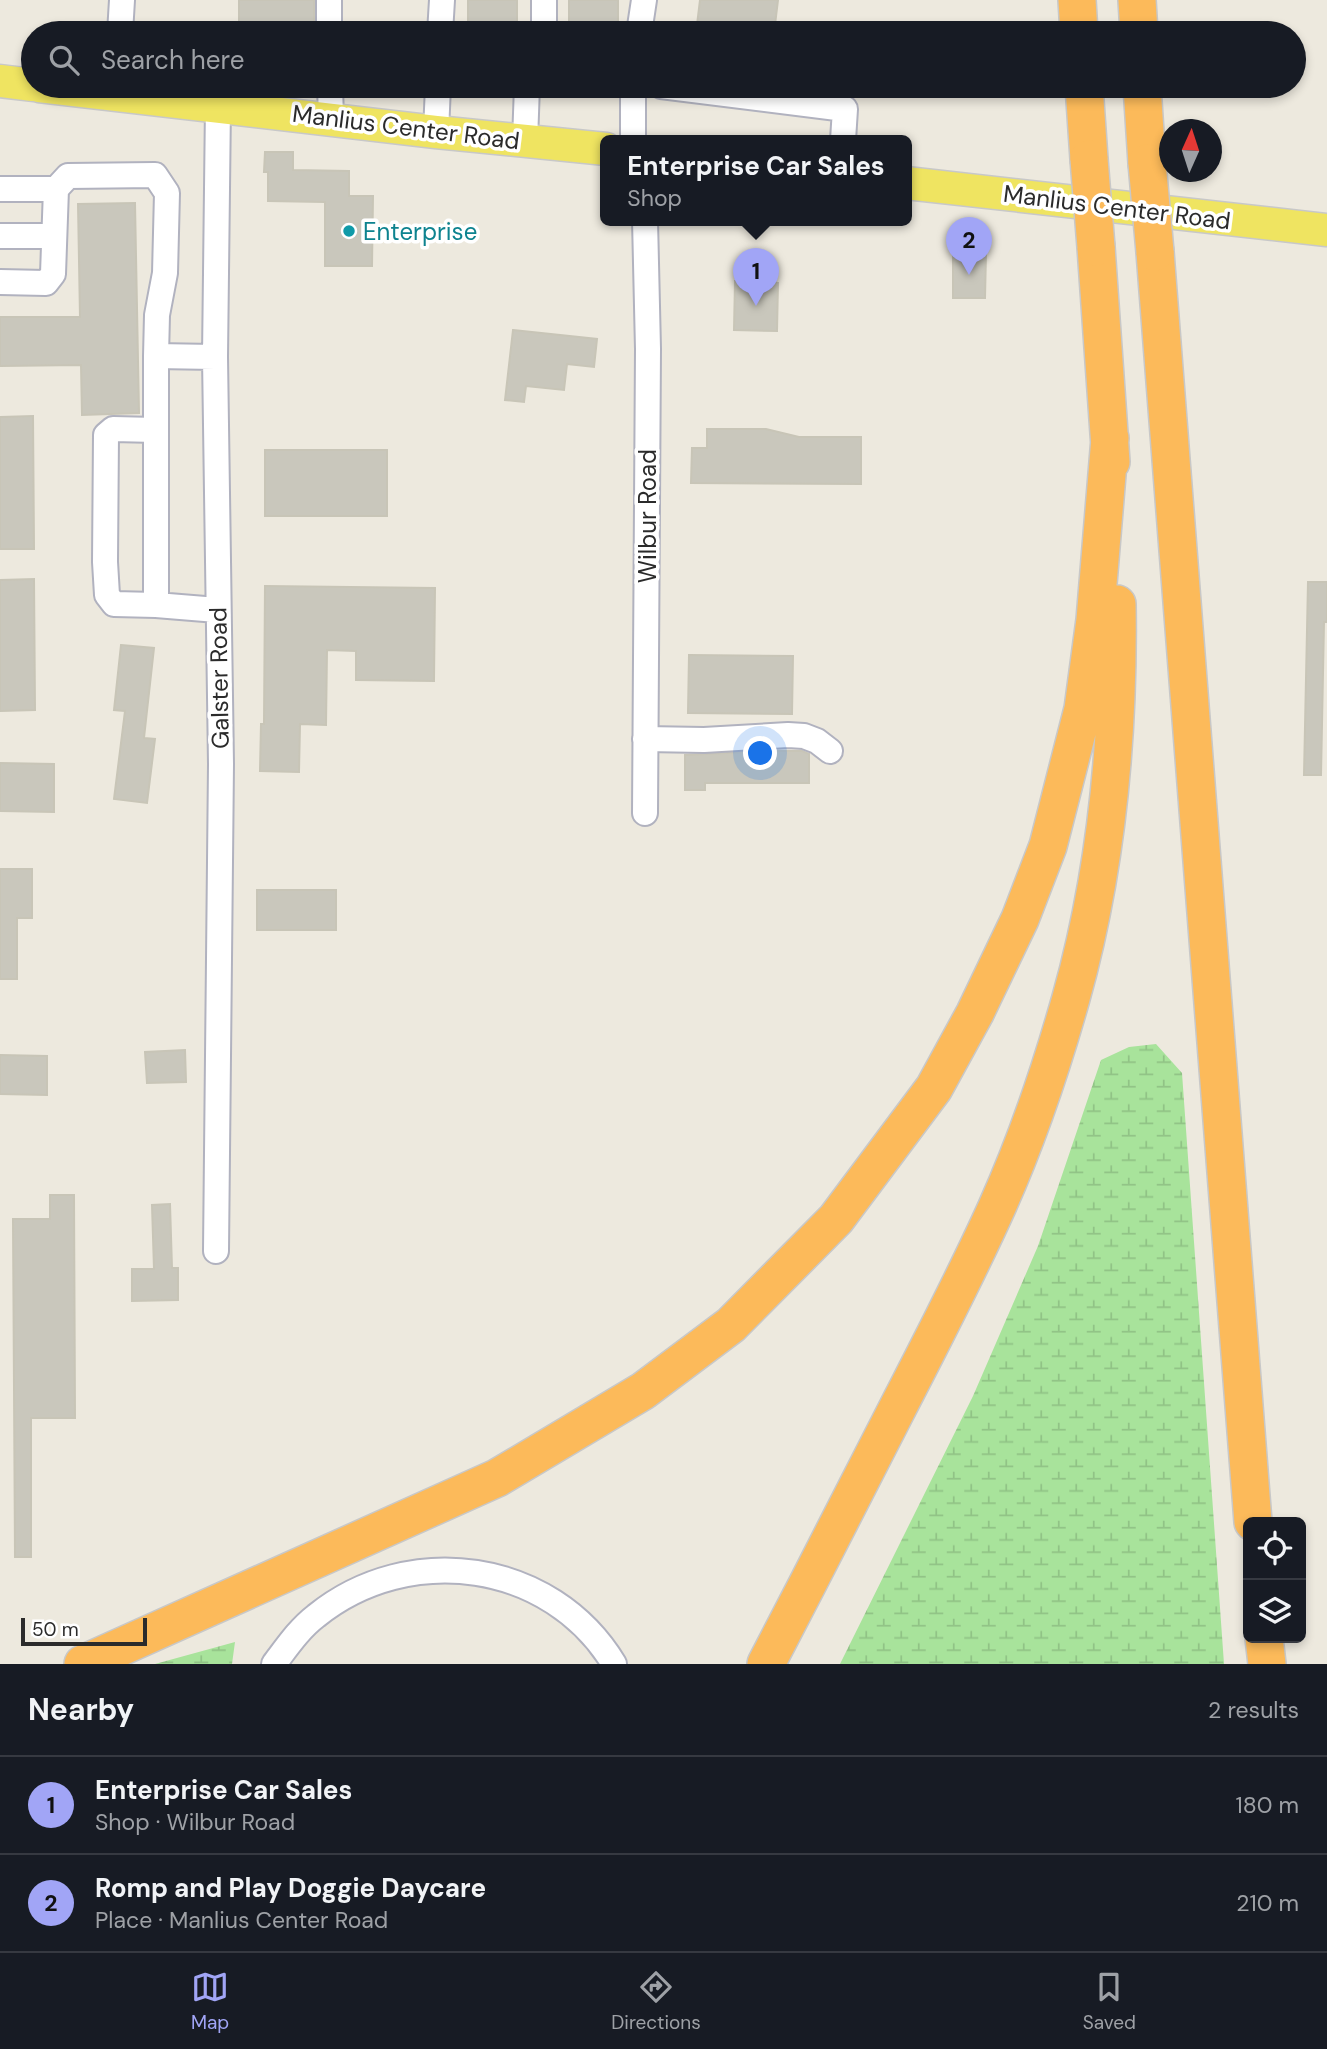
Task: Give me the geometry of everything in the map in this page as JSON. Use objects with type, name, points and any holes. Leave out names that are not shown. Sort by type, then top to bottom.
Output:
[{"type":"highway","points":[[1077,0],[1078,21]]},
{"type":"highway","points":[[1136,0],[1138,21]]},
{"type":"highway","points":[[766,1664],[962,1282],[998,1206],[1029,1126],[1072,995],[1095,893],[1108,807],[1117,627],[1110,438],[1085,98]]},
{"type":"highway","points":[[1143,98],[1251,1517]]},
{"type":"highway","points":[[83,1664],[497,1478],[643,1391],[731,1325],[836,1219],[934,1088],[975,1013],[1020,919],[1048,846],[1083,709],[1096,620],[1110,438]]},
{"type":"highway","points":[[1249,1643],[1249,1664]]},
{"type":"highway","points":[[1265,1643],[1267,1664]]},
{"type":"main road","points":[[0,81],[21,84]]},
{"type":"main road","name":"Manlius Center Road","points":[[169,98],[436,132],[600,148]]},
{"type":"main road","name":"Manlius Center Road","points":[[912,184],[1327,230]]},
{"type":"street","points":[[121,21],[122,0]]},
{"type":"street","points":[[329,0],[330,21]]},
{"type":"street","points":[[441,21],[442,0]]},
{"type":"street","points":[[544,0],[544,21]]},
{"type":"street","points":[[641,21],[644,0]]},
{"type":"street","points":[[330,98],[331,119]]},
{"type":"street","points":[[436,132],[437,98]]},
{"type":"street","points":[[525,141],[527,98]]},
{"type":"street","points":[[633,98],[633,135]]},
{"type":"street","points":[[757,98],[845,109],[843,135]]},
{"type":"street","name":"Galster Road","points":[[216,1251],[221,764],[215,357],[218,105]]},
{"type":"street","points":[[0,282],[46,283],[53,274],[56,189],[68,176],[155,176],[167,193],[165,273],[157,315],[156,604]]},
{"type":"street","points":[[0,188],[56,189]]},
{"type":"street","name":"Wilbur Road","points":[[645,226],[648,349],[645,813]]},
{"type":"street","points":[[0,236],[54,236]]},
{"type":"street","points":[[156,356],[215,357]]},
{"type":"street","points":[[156,430],[113,429],[106,435],[107,595],[114,604],[156,604],[218,610]]},
{"type":"street","points":[[645,739],[704,740],[804,736],[817,741],[830,751]]},
{"type":"street","points":[[274,1664],[299,1631],[317,1615],[357,1589],[378,1581],[425,1571],[468,1570],[511,1581],[563,1608],[581,1622],[614,1664]]},
{"type":"green space","points":[[1156,1044],[1182,1073],[1224,1664],[840,1664],[973,1396],[1038,1246],[1101,1060],[1129,1047]]},
{"type":"green space","points":[[235,1642],[232,1664],[155,1664]]},
{"type":"building","points":[[239,0],[314,0],[314,21],[239,21]]},
{"type":"building","points":[[468,0],[517,0],[517,21],[468,21]]},
{"type":"building","points":[[569,0],[618,0],[618,21],[569,21]]},
{"type":"building","points":[[700,0],[778,0],[775,21],[697,21]]},
{"type":"building","name":"Enterprise","points":[[265,152],[293,152],[293,170],[349,171],[349,196],[373,196],[372,266],[325,266],[325,202],[268,201],[268,172],[264,172]]},
{"type":"building","points":[[135,203],[139,413],[82,415],[81,365],[0,366],[0,317],[80,317],[78,204]]},
{"type":"building","points":[[953,252],[986,253],[985,298],[953,298]]},
{"type":"building","points":[[735,281],[778,283],[777,331],[734,330]]},
{"type":"building","points":[[513,330],[597,339],[594,367],[567,364],[564,390],[526,386],[524,402],[505,400]]},
{"type":"building","points":[[33,416],[34,549],[0,549],[0,417]]},
{"type":"building","points":[[707,429],[766,429],[799,437],[861,437],[861,484],[691,483],[692,448],[707,448]]},
{"type":"building","points":[[265,450],[387,450],[387,516],[265,516]]},
{"type":"building","points":[[34,579],[35,710],[0,711],[0,580]]},
{"type":"building","points":[[1308,582],[1327,582],[1321,775],[1304,775]]},
{"type":"building","points":[[265,586],[435,588],[434,681],[356,680],[356,651],[327,650],[326,725],[300,724],[299,772],[260,771],[261,724],[264,724]]},
{"type":"building","points":[[121,645],[154,648],[144,738],[155,739],[147,803],[114,799],[125,711],[114,710]]},
{"type":"building","points":[[689,655],[793,656],[792,714],[688,713]]},
{"type":"building","points":[[802,751],[809,754],[809,783],[705,783],[705,790],[685,790],[685,755]]},
{"type":"building","points":[[0,763],[54,764],[54,812],[0,811]]},
{"type":"building","points":[[0,869],[32,869],[32,918],[17,918],[17,979],[0,979]]},
{"type":"building","points":[[257,890],[336,890],[336,930],[257,930]]},
{"type":"building","points":[[185,1050],[186,1082],[147,1083],[145,1052]]},
{"type":"building","points":[[0,1055],[47,1056],[47,1095],[0,1094]]},
{"type":"building","points":[[50,1195],[74,1195],[75,1418],[31,1418],[31,1557],[15,1557],[13,1219],[50,1219]]},
{"type":"building","points":[[170,1204],[172,1268],[178,1268],[178,1300],[132,1301],[132,1269],[154,1269],[152,1205]]},
{"type":"place","name":"Enterprise","points":[[349,231]]},
{"type":"place","name":"Romp and Play Doggie Daycare","points":[[969,275]]},
{"type":"place","name":"Enterprise Car Sales","points":[[756,306]]}]
